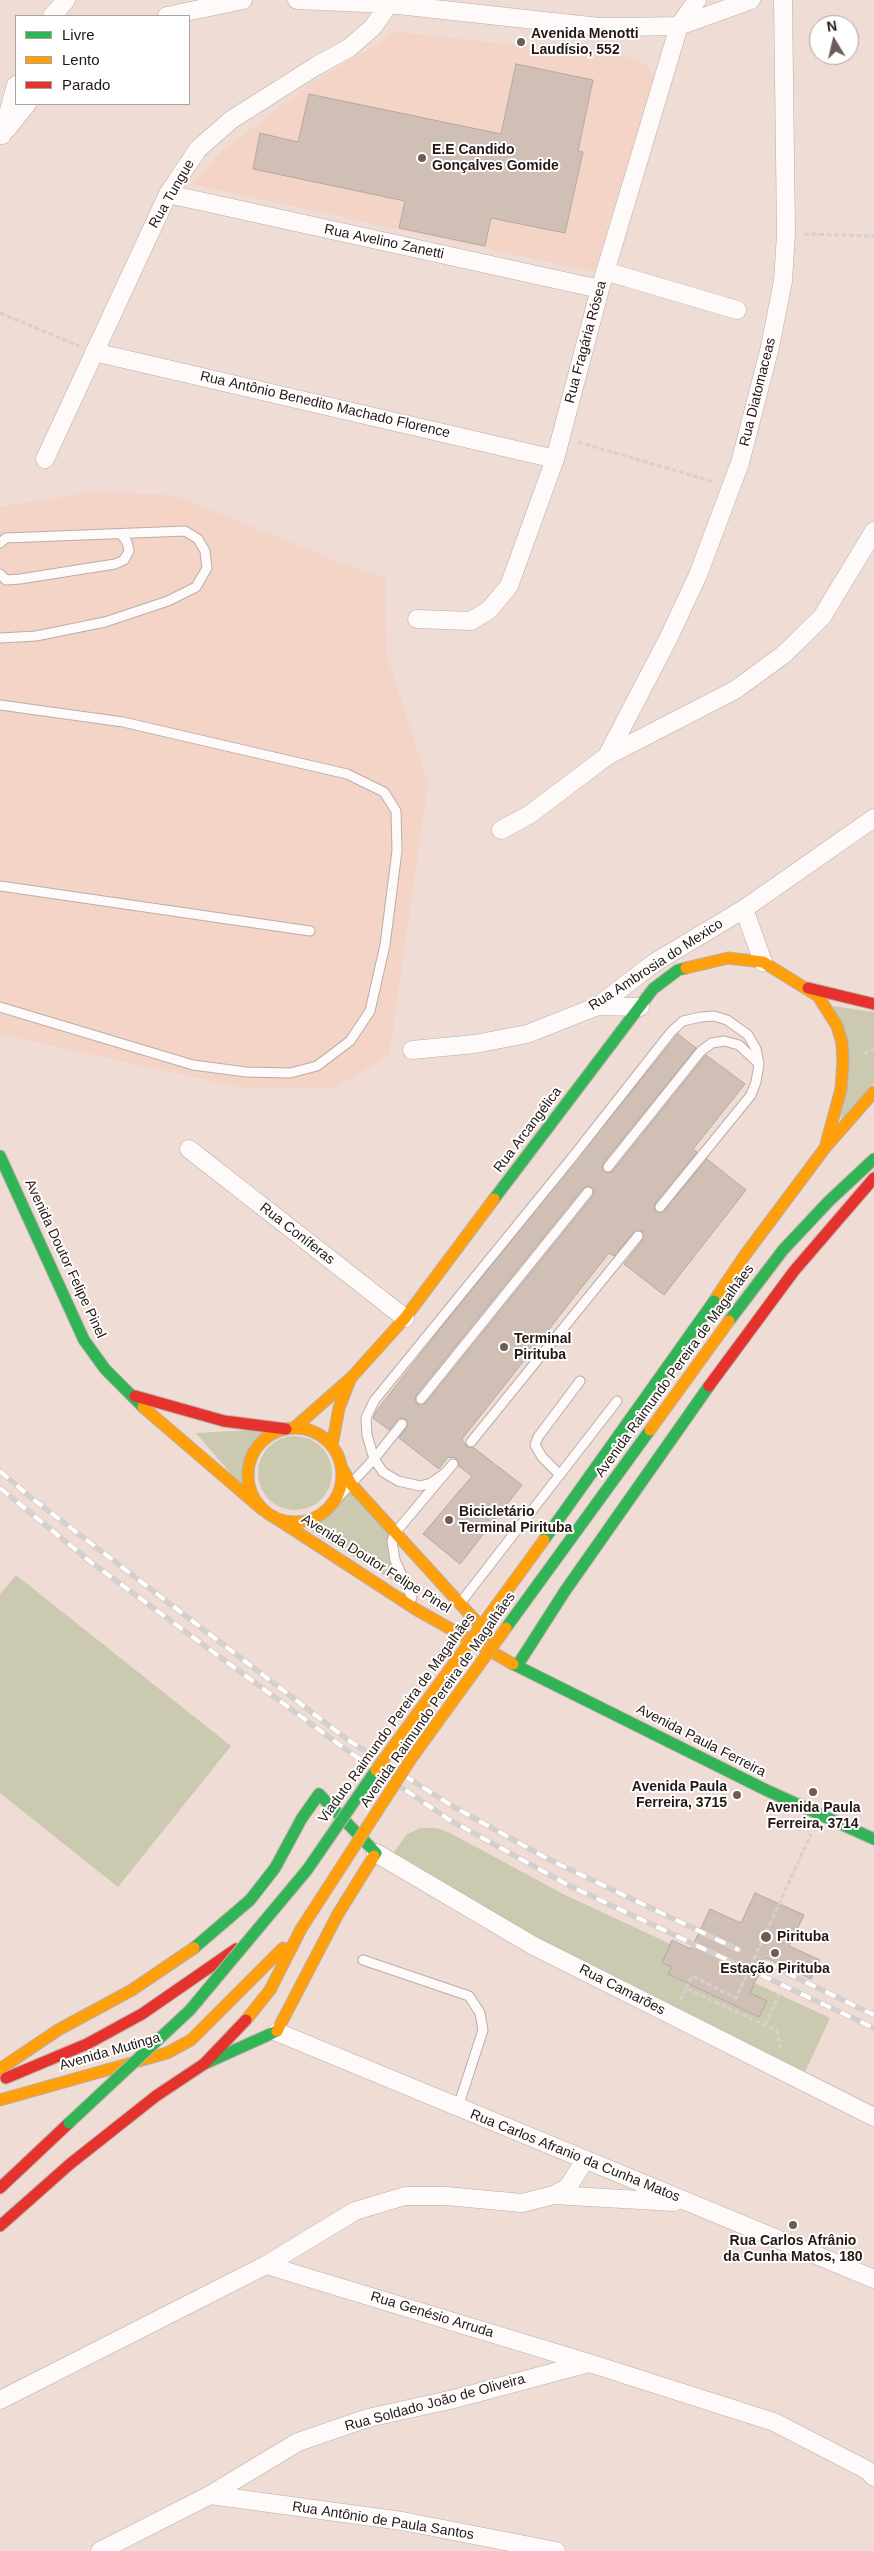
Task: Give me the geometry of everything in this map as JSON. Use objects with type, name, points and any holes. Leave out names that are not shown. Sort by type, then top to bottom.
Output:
[{"type":"main road","name":"Rua Arcangélica","points":[[290,1428],[351,1378],[405,1318],[653,989],[678,970],[705,962],[728,958],[763,962]]},
{"type":"main road","points":[[763,962],[818,996],[829,1010],[842,1043],[841,1088],[825,1148]]},
{"type":"main road","points":[[805,987],[874,1004]]},
{"type":"main road","name":"Avenida Raimundo Pereira de Magalhães","points":[[714,1301],[745,1255],[825,1148],[874,1092]]},
{"type":"main road","name":"Avenida Doutor Felipe Pinel","points":[[0,1156],[84,1340],[128,1394],[263,1510]]},
{"type":"main road","name":"Avenida Raimundo Pereira de Magalhães","points":[[0,2226],[70,2164],[156,2096],[204,2064],[252,2014],[270,1990],[281,1956],[301,1929],[411,1759],[729,1321],[783,1250],[829,1201],[874,1159]]},
{"type":"main road","points":[[517,1666],[565,1591],[721,1368],[794,1271],[874,1178]]},
{"type":"main road","name":"Viaduto Raimundo Pereira de Magalhães","points":[[0,2188],[52,2142],[68,2123],[190,2010],[307,1870],[388,1753],[504,1596],[714,1301]]},
{"type":"main road","name":"Rua Arcangélica","points":[[332,1446],[339,1408],[351,1378]]},
{"type":"main road","points":[[128,1394],[224,1421],[309,1430],[321,1437],[332,1446],[341,1466],[342,1479],[333,1502],[324,1512],[306,1521],[286,1522],[274,1517],[263,1510],[252,1495],[249,1486],[248,1467],[251,1458],[268,1436],[290,1428]]},
{"type":"main road","name":"Avenida Doutor Felipe Pinel","points":[[341,1466],[351,1484],[517,1666]]},
{"type":"main road","name":"Avenida Doutor Felipe Pinel","points":[[274,1517],[418,1610],[517,1666]]},
{"type":"main road","name":"Avenida Paula Ferreira","points":[[517,1666],[766,1790],[874,1839]]},
{"type":"main road","points":[[0,2069],[58,2030],[132,1990],[206,1939],[250,1900],[276,1868],[302,1818],[319,1794],[376,1853],[275,2018],[204,2064]]},
{"type":"main road","name":"Avenida Mutinga","points":[[0,2080],[87,2044],[142,2014],[252,1938]]},
{"type":"main road","name":"Avenida Mutinga","points":[[0,2100],[167,2053],[190,2040],[281,1956]]},
{"type":"main road","points":[[270,1990],[275,2018]]},
{"type":"street","points":[[53,15],[66,0]]},
{"type":"street","points":[[172,15],[243,0]]},
{"type":"street","points":[[297,0],[388,2],[599,27],[678,26],[751,0]]},
{"type":"street","name":"Rua Fragária Rósea","points":[[417,619],[471,621],[494,604],[509,586],[555,460],[600,288],[678,26],[697,0]]},
{"type":"street","name":"Rua Diatomaceas","points":[[607,756],[668,639],[698,575],[740,463],[770,347],[784,281],[786,234],[783,0]]},
{"type":"street","name":"Rua Tungue","points":[[45,459],[168,194],[198,148],[231,120],[316,66],[350,48],[373,27],[388,2]]},
{"type":"street","points":[[1,137],[15,88]]},
{"type":"street","points":[[1,137],[26,105]]},
{"type":"street","name":"Rua Avelino Zanetti","points":[[168,194],[600,288]]},
{"type":"street","points":[[606,271],[737,310]]},
{"type":"street","name":"Rua Antônio Benedito Machado Florence","points":[[94,352],[555,460]]},
{"type":"street","points":[[501,830],[530,815],[607,756],[735,690],[783,655],[822,617],[874,531]]},
{"type":"street","name":"Rua Ambrosia do Mexico","points":[[412,1050],[475,1044],[527,1034],[598,1006],[654,963],[744,909],[874,818]]},
{"type":"street","points":[[744,909],[763,962]]},
{"type":"street","points":[[598,1006],[640,1008]]},
{"type":"street","name":"Rua Coníferas","points":[[189,1149],[405,1318]]},
{"type":"street","name":"Rua Camarões","points":[[376,1853],[532,1945],[874,2117]]},
{"type":"street","name":"Rua Carlos Afranio da Cunha Matos","points":[[275,2018],[458,2107],[874,2279]]},
{"type":"street","points":[[0,2400],[266,2265],[354,2211],[405,2196],[446,2196],[522,2203],[554,2195],[568,2187],[585,2160]]},
{"type":"street","points":[[554,2195],[689,2203]]},
{"type":"street","name":"Rua Genésio Arruda","points":[[266,2265],[589,2363],[774,2422],[867,2470],[874,2476]]},
{"type":"street","name":"Rua Soldado João de Oliveira","points":[[100,2551],[210,2494],[298,2442],[368,2418],[454,2399],[589,2363]]},
{"type":"street","name":"Rua Antônio de Paula Santos","points":[[210,2494],[402,2521],[556,2551]]},
{"type":"lane","points":[[0,543],[6,538],[185,531],[198,539],[205,551],[207,568],[196,587],[168,601],[105,622],[36,636],[0,638]]},
{"type":"lane","points":[[0,574],[6,580],[20,580],[115,564],[124,560],[129,551],[127,542],[120,534]]},
{"type":"lane","points":[[0,705],[123,722],[347,774],[384,792],[396,811],[397,851],[385,946],[370,1011],[350,1041],[317,1066],[290,1073],[246,1072],[193,1065],[0,1007]]},
{"type":"lane","points":[[0,886],[310,930]]},
{"type":"lane","points":[[444,1474],[420,1486],[410,1485],[390,1477],[374,1459],[367,1436],[366,1418],[374,1401],[571,1159],[671,1032],[683,1021],[702,1016],[714,1016],[727,1020],[748,1035],[756,1049],[759,1064],[751,1095],[660,1207]]},
{"type":"lane","points":[[608,1167],[701,1052],[712,1043],[739,1044],[759,1064]]},
{"type":"lane","points":[[421,1400],[588,1192]]},
{"type":"lane","points":[[471,1442],[638,1236]]},
{"type":"lane","points":[[560,1475],[542,1457],[535,1445],[538,1437],[580,1381]]},
{"type":"lane","points":[[459,1604],[617,1401]]},
{"type":"lane","points":[[333,1502],[374,1459],[402,1424]]},
{"type":"lane","points":[[418,1610],[395,1560],[392,1542],[395,1533],[453,1464]]},
{"type":"lane","points":[[363,1960],[469,1996],[480,2013],[483,2030],[458,2107]]},
{"type":"path","points":[[808,234],[874,236]]},
{"type":"path","points":[[0,313],[94,352]]},
{"type":"path","points":[[598,448],[697,477]]},
{"type":"path","points":[[672,2016],[692,1976],[736,1998],[811,1834]]},
{"type":"path","points":[[686,1988],[777,2031],[785,2072]]},
{"type":"path","points":[[765,2025],[779,1995]]},
{"type":"shaded area","name":"E.E Candido Gonçalves Gomide","points":[[397,32],[632,58],[645,64],[654,77],[594,272],[192,184],[223,150],[315,81]]},
{"type":"shaded area","points":[[93,492],[173,495],[359,570],[385,577],[387,656],[428,783],[389,1055],[337,1087],[243,1088],[0,1034],[0,507]]},
{"type":"shaded area","points":[[833,1006],[874,1012],[874,1083],[841,1121]]},
{"type":"shaded area","points":[[271,1429],[254,1443],[245,1459],[242,1479],[246,1491],[196,1433]]},
{"type":"shaded area","points":[[295,1436],[316,1442],[326,1452],[332,1473],[326,1494],[316,1504],[295,1510],[274,1504],[264,1494],[258,1473],[264,1452],[274,1442]]},
{"type":"shaded area","points":[[351,1488],[391,1535],[392,1560],[400,1583],[407,1589],[301,1525],[315,1522],[328,1514]]},
{"type":"shaded area","points":[[16,1575],[231,1746],[118,1887],[0,1793],[0,1594]]},
{"type":"shaded area","points":[[420,1828],[436,1828],[450,1833],[565,1895],[830,2018],[805,2072],[535,1936],[390,1858],[406,1835]]},
{"type":"building","points":[[516,64],[593,80],[578,151],[583,152],[565,233],[491,218],[485,246],[399,228],[405,201],[253,169],[260,133],[298,142],[309,94],[501,134]]},
{"type":"building","name":"Terminal Pirituba","points":[[678,1034],[696,1048],[603,1163],[602,1170],[608,1173],[613,1171],[706,1055],[745,1084],[693,1149],[697,1152],[655,1203],[654,1209],[659,1213],[664,1211],[707,1159],[746,1190],[664,1295],[624,1264],[643,1240],[642,1231],[634,1232],[614,1256],[609,1253],[462,1439],[467,1447],[474,1448],[522,1485],[460,1564],[423,1534],[472,1476],[459,1466],[459,1461],[455,1458],[448,1457],[439,1469],[399,1438],[408,1425],[405,1419],[399,1418],[389,1430],[373,1418],[377,1410]],"holes":[[[588,1186],[594,1189],[593,1196],[426,1403],[417,1404],[415,1401],[416,1395],[583,1188]]]},
{"type":"building","name":"Estação Pirituba","points":[[755,1893],[804,1915],[789,1946],[820,1960],[811,1979],[766,1958],[750,1993],[767,2001],[759,2017],[668,1974],[672,1967],[662,1963],[672,1940],[691,1949],[710,1909],[741,1923]]},
{"type":"railway","points":[[0,1471],[29,1496],[348,1740],[454,1807],[548,1859],[739,1950]]},
{"type":"railway","points":[[0,1488],[92,1563],[348,1751],[448,1819],[568,1885],[736,1964]]},
{"type":"railway","points":[[766,1963],[874,2015]]},
{"type":"railway","points":[[761,1975],[874,2028]]},
{"type":"traffic: fast","points":[[494,1199],[653,989],[678,970],[686,968]]},
{"type":"traffic: fast","points":[[0,1156],[84,1340],[105,1369],[143,1407]]},
{"type":"traffic: fast","points":[[729,1321],[783,1250],[829,1201],[874,1159]]},
{"type":"traffic: fast","points":[[544,1540],[714,1301]]},
{"type":"traffic: fast","points":[[517,1666],[565,1591],[709,1386]]},
{"type":"traffic: fast","points":[[506,1628],[650,1430]]},
{"type":"traffic: fast","points":[[513,1664],[766,1790],[874,1839]]},
{"type":"traffic: fast","points":[[69,2123],[190,2010],[307,1870],[376,1770]]},
{"type":"traffic: fast","points":[[194,1948],[250,1900],[275,1868],[302,1818],[319,1794],[376,1853],[374,1856]]},
{"type":"traffic: fast","points":[[204,2064],[277,2031]]},
{"type":"traffic: slow","points":[[686,968],[728,958],[763,962],[818,996],[837,1026],[842,1043],[843,1060],[841,1089],[825,1148]]},
{"type":"traffic: slow","points":[[714,1301],[745,1255],[825,1148],[874,1092]]},
{"type":"traffic: slow","points":[[294,1428],[351,1378],[405,1318],[494,1199]]},
{"type":"traffic: slow","points":[[650,1430],[729,1321]]},
{"type":"traffic: slow","points":[[332,1446],[339,1408],[350,1380]]},
{"type":"traffic: slow","points":[[143,1407],[263,1510]]},
{"type":"traffic: slow","points":[[295,1428],[313,1432],[328,1442],[338,1457],[342,1475],[338,1493],[328,1508],[313,1518],[295,1522],[277,1518],[262,1508],[252,1493],[248,1475],[252,1457],[262,1442],[277,1432],[295,1428]]},
{"type":"traffic: slow","points":[[341,1466],[351,1484],[495,1642]]},
{"type":"traffic: slow","points":[[274,1517],[417,1610],[513,1664]]},
{"type":"traffic: slow","points":[[376,1770],[544,1540]]},
{"type":"traffic: slow","points":[[301,1929],[411,1759],[506,1628]]},
{"type":"traffic: slow","points":[[277,2031],[338,1914],[374,1856]]},
{"type":"traffic: slow","points":[[246,2020],[270,1990],[301,1929]]},
{"type":"traffic: slow","points":[[0,2069],[58,2030],[132,1990],[194,1948]]},
{"type":"traffic: slow","points":[[0,2100],[167,2053],[191,2040],[283,1948]]},
{"type":"traffic: jam","points":[[808,988],[874,1004]]},
{"type":"traffic: jam","points":[[709,1386],[794,1271],[874,1178]]},
{"type":"traffic: jam","points":[[135,1396],[224,1421],[286,1429]]},
{"type":"traffic: jam","points":[[6,2078],[87,2044],[142,2014],[236,1949]]},
{"type":"traffic: jam","points":[[0,2226],[70,2164],[156,2096],[204,2064],[246,2020]]},
{"type":"traffic: jam","points":[[0,2188],[69,2123]]},
{"type":"place","name":"Avenida Menotti Laudísio, 552","points":[[521,42]]},
{"type":"place","name":"E.E Candido Gonçalves Gomide","points":[[422,158]]},
{"type":"place","name":"Terminal Pirituba","points":[[504,1347]]},
{"type":"place","name":"Bicicletário Terminal Pirituba","points":[[449,1520]]},
{"type":"place","name":"Avenida Paula Ferreira, 3714","points":[[813,1792]]},
{"type":"place","name":"Avenida Paula Ferreira, 3715","points":[[737,1795]]},
{"type":"place","name":"Pirituba","points":[[766,1937]]},
{"type":"place","name":"Estação Pirituba","points":[[775,1953]]},
{"type":"place","name":"Rua Carlos Afrânio da Cunha Matos, 180","points":[[793,2225]]}]
